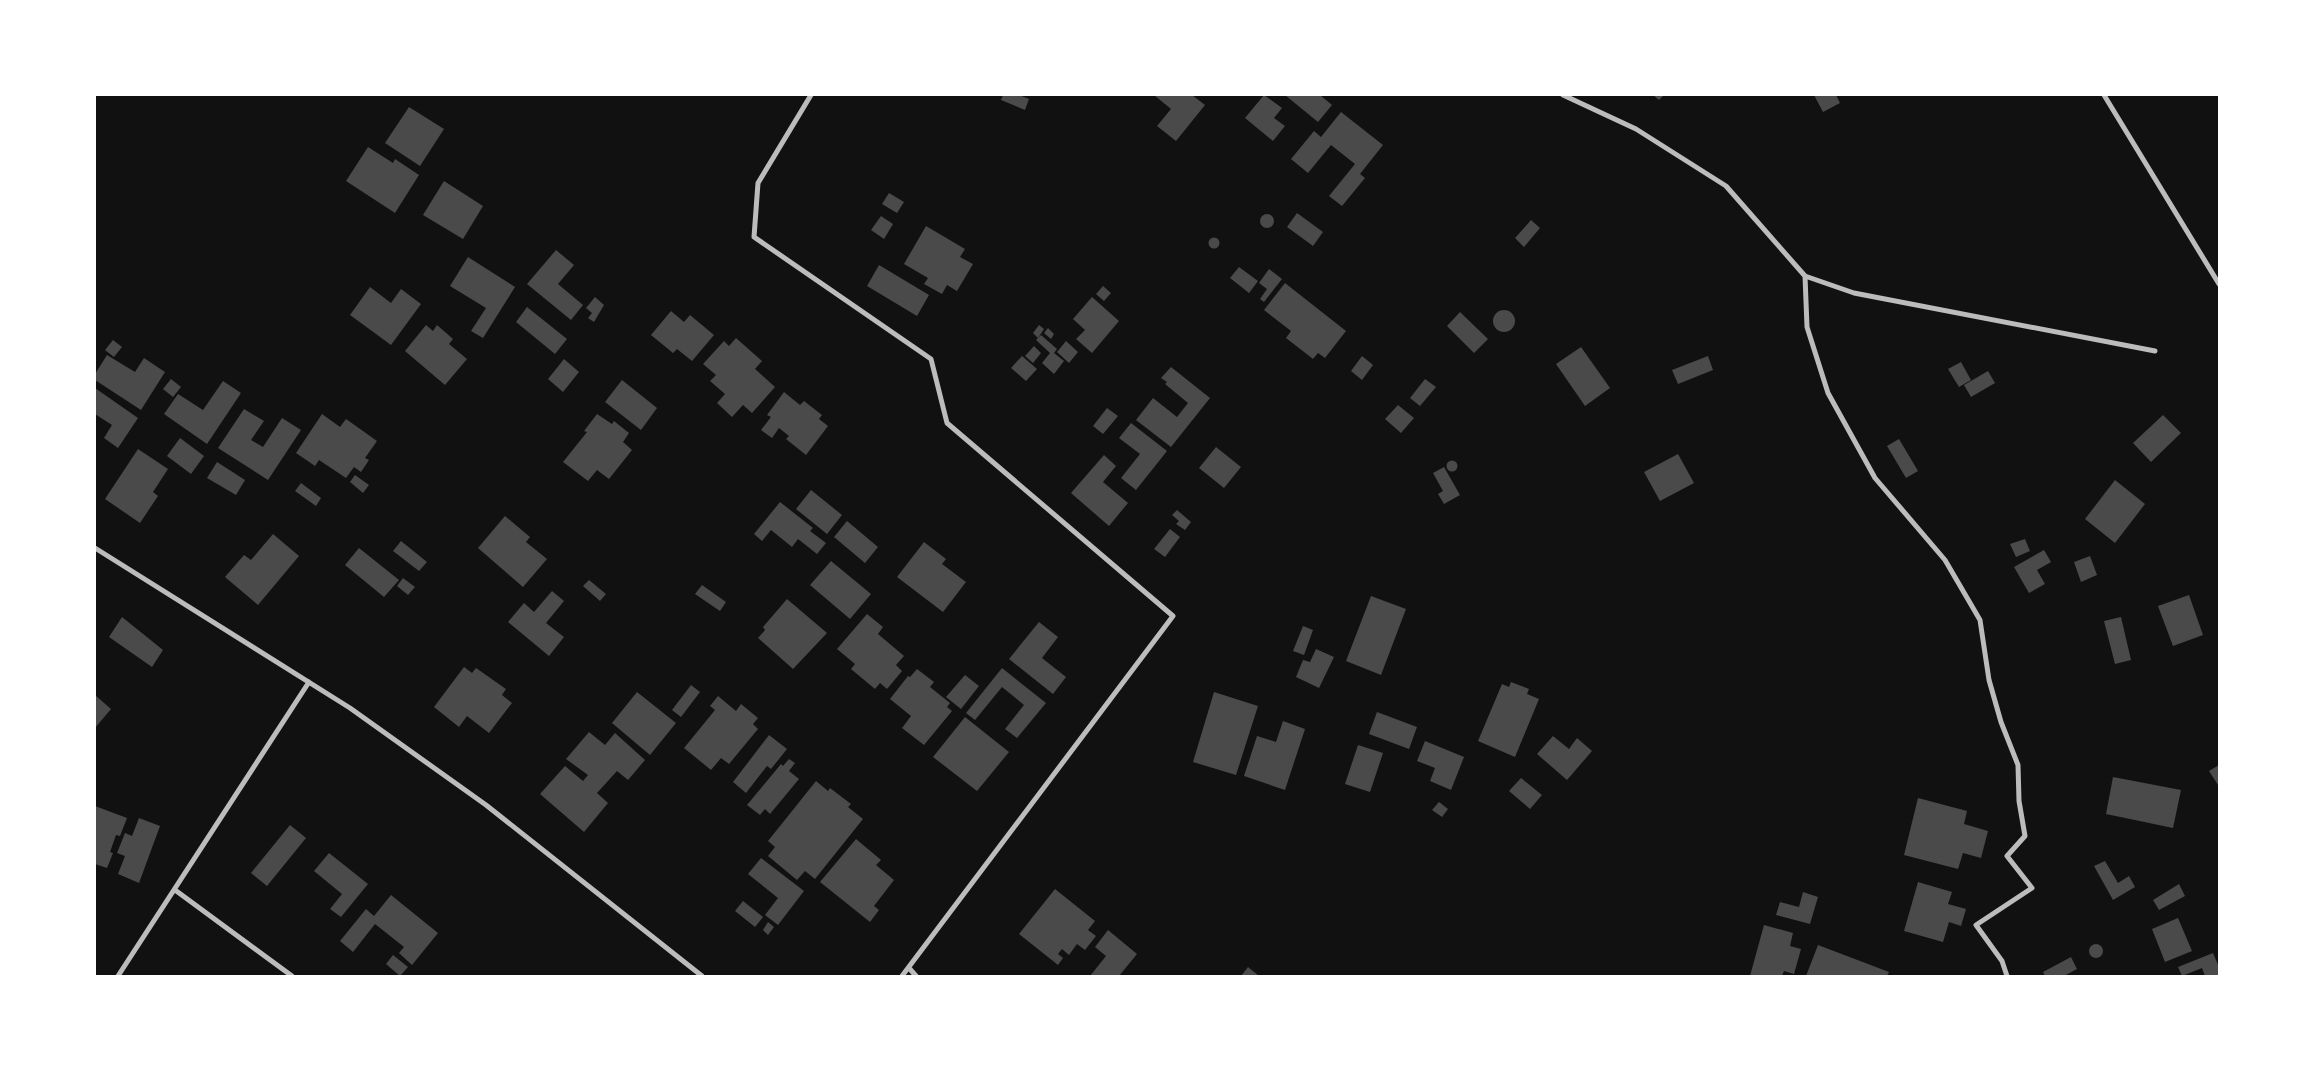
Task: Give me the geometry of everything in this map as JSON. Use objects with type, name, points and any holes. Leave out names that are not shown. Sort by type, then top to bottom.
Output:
[{"type":"street","points":[[812,95],[758,183],[754,237],[931,359],[947,423],[1173,616],[902,976]]},
{"type":"street","points":[[1563,95],[1636,129],[1726,186],[1805,276],[1854,293],[2155,351]]},
{"type":"street","points":[[2104,95],[2219,284]]},
{"type":"street","points":[[1805,276],[1807,327],[1828,393],[1876,478],[1945,560],[1980,620],[1988,680],[2001,722],[2018,765],[2019,801],[2025,836],[2007,856],[2032,888],[1976,925],[2002,961],[2007,976]]},
{"type":"street","points":[[95,548],[350,708],[486,806],[702,976]]},
{"type":"street","points":[[118,976],[309,682]]},
{"type":"street","points":[[175,890],[292,976]]},
{"type":"street","points":[[909,968],[916,976]]},
{"type":"building","points":[[1003,95],[1019,95],[1029,99],[1025,110],[1001,100]]},
{"type":"building","points":[[1154,95],[1192,95],[1205,105],[1176,141],[1157,126],[1171,109]]},
{"type":"building","points":[[1264,95],[1282,108],[1274,118],[1285,126],[1273,141],[1245,118]]},
{"type":"building","points":[[1285,95],[1320,95],[1332,105],[1318,122]]},
{"type":"building","points":[[1653,95],[1664,95],[1659,100]]},
{"type":"building","points":[[1814,95],[1836,95],[1840,103],[1823,112]]},
{"type":"building","points":[[409,107],[444,129],[420,166],[385,143]]},
{"type":"building","points":[[1341,112],[1383,145],[1360,174],[1365,178],[1342,206],[1329,196],[1355,164],[1331,145],[1308,173],[1291,159],[1314,131],[1321,137]]},
{"type":"building","points":[[368,147],[393,163],[395,159],[419,175],[395,213],[346,181]]},
{"type":"building","points":[[444,181],[483,206],[463,239],[423,215]]},
{"type":"building","points":[[889,193],[904,202],[897,213],[882,204]]},
{"type":"building","points":[[1297,213],[1323,232],[1313,246],[1287,227]]},
{"type":"building","points":[[1264,214],[1270,214],[1274,221],[1270,228],[1264,228],[1260,224],[1260,218]]},
{"type":"building","points":[[881,216],[893,224],[884,239],[871,230]]},
{"type":"building","points":[[1531,220],[1540,228],[1524,247],[1515,238]]},
{"type":"building","points":[[926,226],[965,249],[960,257],[973,264],[957,291],[947,285],[942,294],[924,284],[928,278],[904,264]]},
{"type":"building","points":[[1212,238],[1216,238],[1219,243],[1218,247],[1212,248],[1209,245],[1209,241]]},
{"type":"building","points":[[556,250],[574,265],[558,284],[583,305],[571,320],[527,284]]},
{"type":"building","points":[[468,257],[515,287],[483,338],[471,331],[486,308],[450,286]]},
{"type":"building","points":[[879,265],[929,295],[917,316],[867,286]]},
{"type":"building","points":[[1239,267],[1258,281],[1249,293],[1230,278]]},
{"type":"building","points":[[1269,269],[1282,279],[1264,302],[1260,299],[1267,289],[1259,283]]},
{"type":"building","points":[[1285,283],[1346,331],[1325,358],[1318,353],[1313,359],[1286,338],[1291,331],[1264,310]]},
{"type":"building","points":[[1103,286],[1111,293],[1104,301],[1096,294]]},
{"type":"building","points":[[370,287],[391,303],[401,289],[421,304],[391,345],[350,315]]},
{"type":"building","points":[[595,297],[604,305],[594,322],[588,318],[592,313],[586,308]]},
{"type":"building","points":[[1092,297],[1119,321],[1092,353],[1076,339],[1085,330],[1073,319]]},
{"type":"building","points":[[527,307],[567,339],[555,354],[516,322]]},
{"type":"building","points":[[1504,310],[1512,313],[1515,321],[1512,329],[1504,332],[1496,329],[1493,321],[1496,313]]},
{"type":"building","points":[[671,311],[684,322],[690,315],[714,335],[692,361],[677,349],[673,353],[651,335]]},
{"type":"building","points":[[1460,312],[1488,339],[1474,353],[1447,326]]},
{"type":"building","points":[[426,325],[433,331],[437,325],[453,339],[449,344],[467,359],[445,385],[405,351]]},
{"type":"building","points":[[1039,325],[1044,329],[1038,338],[1033,333]]},
{"type":"building","points":[[1048,328],[1054,334],[1051,339],[1044,333]]},
{"type":"building","points":[[1041,335],[1057,349],[1054,353],[1064,361],[1054,374],[1042,363],[1050,353],[1036,340]]},
{"type":"building","points":[[736,338],[762,361],[755,369],[775,387],[752,413],[743,405],[732,417],[717,403],[725,394],[710,381],[716,375],[703,364],[724,341],[729,346]]},
{"type":"building","points":[[113,340],[122,347],[114,357],[105,350]]},
{"type":"building","points":[[1066,341],[1078,352],[1069,363],[1057,352]]},
{"type":"building","points":[[1034,346],[1041,353],[1033,363],[1025,356]]},
{"type":"building","points":[[1581,347],[1610,388],[1585,406],[1556,364]]},
{"type":"building","points":[[107,355],[135,372],[144,358],[165,372],[141,410],[95,380],[95,374]]},
{"type":"building","points":[[1022,356],[1037,369],[1026,381],[1011,368]]},
{"type":"building","points":[[1362,356],[1373,365],[1362,380],[1351,371]]},
{"type":"building","points":[[1708,356],[1713,370],[1678,384],[1672,370]]},
{"type":"building","points":[[564,359],[579,372],[563,392],[548,379]]},
{"type":"building","points":[[1961,362],[1971,380],[1959,387],[1948,369]]},
{"type":"building","points":[[1171,367],[1210,398],[1171,447],[1136,420],[1153,398],[1177,417],[1188,403],[1165,384],[1167,382],[1161,378]]},
{"type":"building","points":[[1988,371],[1995,383],[1971,397],[1964,385]]},
{"type":"building","points":[[171,379],[181,387],[173,397],[163,389]]},
{"type":"building","points":[[1425,379],[1436,387],[1420,406],[1410,398]]},
{"type":"building","points":[[622,380],[657,408],[641,430],[605,402]]},
{"type":"building","points":[[223,381],[241,393],[207,444],[164,414],[178,394],[203,410]]},
{"type":"building","points":[[95,388],[138,418],[118,448],[104,438],[112,425],[95,414]]},
{"type":"building","points":[[784,392],[800,405],[804,401],[822,415],[819,419],[828,426],[806,455],[786,439],[789,436],[779,428],[772,438],[761,430],[771,417],[767,415]]},
{"type":"building","points":[[1398,405],[1414,418],[1401,433],[1385,419]]},
{"type":"building","points":[[1107,408],[1118,416],[1103,434],[1093,426]]},
{"type":"building","points":[[244,409],[264,421],[251,440],[263,447],[282,418],[301,430],[268,480],[218,448]]},
{"type":"building","points":[[322,414],[340,427],[346,419],[377,441],[365,458],[369,460],[361,472],[354,467],[346,478],[319,460],[315,466],[296,453]]},
{"type":"building","points":[[597,414],[612,424],[614,421],[629,433],[623,442],[632,450],[609,479],[597,470],[588,481],[563,462],[587,432],[584,431]]},
{"type":"building","points":[[2163,415],[2181,433],[2151,462],[2133,443]]},
{"type":"building","points":[[1131,423],[1167,451],[1136,490],[1121,478],[1140,454],[1119,438]]},
{"type":"building","points":[[180,438],[204,456],[191,474],[167,456]]},
{"type":"building","points":[[1899,439],[1918,471],[1906,478],[1887,446]]},
{"type":"building","points":[[1216,447],[1241,467],[1224,488],[1199,468]]},
{"type":"building","points":[[138,449],[168,469],[153,492],[158,496],[140,523],[105,499]]},
{"type":"building","points":[[1678,454],[1694,483],[1660,501],[1644,472]]},
{"type":"building","points":[[1104,455],[1116,466],[1103,482],[1128,503],[1109,526],[1071,493]]},
{"type":"building","points":[[1450,461],[1454,461],[1457,466],[1456,470],[1450,471],[1447,468],[1447,464]]},
{"type":"building","points":[[217,462],[245,480],[236,495],[207,478]]},
{"type":"building","points":[[1444,467],[1460,495],[1444,504],[1438,494],[1443,491],[1433,473]]},
{"type":"building","points":[[355,475],[369,485],[363,493],[350,482]]},
{"type":"building","points":[[2115,480],[2145,504],[2115,543],[2085,519]]},
{"type":"building","points":[[301,483],[321,498],[316,506],[295,491]]},
{"type":"building","points":[[811,490],[842,515],[827,534],[796,509]]},
{"type":"building","points":[[780,502],[813,528],[810,531],[826,543],[817,554],[798,539],[792,547],[771,530],[762,541],[754,534]]},
{"type":"building","points":[[1177,510],[1191,522],[1185,530],[1176,524],[1179,521],[1172,515]]},
{"type":"building","points":[[505,516],[530,537],[526,542],[547,559],[523,587],[478,548]]},
{"type":"building","points":[[847,521],[878,547],[865,563],[834,537]]},
{"type":"building","points":[[1170,529],[1180,537],[1165,557],[1154,549]]},
{"type":"building","points":[[273,534],[299,556],[258,605],[225,577],[244,555],[251,560]]},
{"type":"building","points":[[2025,539],[2030,551],[2016,557],[2010,544]]},
{"type":"building","points":[[401,541],[427,562],[419,571],[393,551]]},
{"type":"building","points":[[924,542],[946,559],[942,564],[966,582],[943,612],[897,577]]},
{"type":"building","points":[[359,548],[399,580],[384,597],[345,565]]},
{"type":"building","points":[[2044,550],[2051,562],[2037,570],[2045,584],[2029,593],[2014,567]]},
{"type":"building","points":[[2090,556],[2097,575],[2081,582],[2074,562]]},
{"type":"building","points":[[831,561],[871,594],[850,619],[810,585]]},
{"type":"building","points":[[403,578],[415,587],[408,595],[397,586]]},
{"type":"building","points":[[589,580],[606,594],[600,601],[583,586]]},
{"type":"building","points":[[702,585],[726,602],[720,611],[695,594]]},
{"type":"building","points":[[552,591],[564,601],[546,623],[564,637],[549,656],[508,622],[524,603],[534,612]]},
{"type":"building","points":[[2189,595],[2203,635],[2173,646],[2158,606]]},
{"type":"building","points":[[1371,596],[1406,609],[1381,675],[1346,661]]},
{"type":"building","points":[[787,599],[827,633],[793,669],[758,638],[765,630],[763,627]]},
{"type":"building","points":[[867,614],[883,627],[878,634],[904,656],[896,665],[902,671],[887,689],[880,683],[875,689],[851,669],[855,664],[837,649]]},
{"type":"building","points":[[122,617],[163,650],[152,667],[109,637]]},
{"type":"building","points":[[2121,617],[2131,660],[2115,664],[2104,621]]},
{"type":"building","points":[[1039,622],[1058,637],[1042,658],[1066,677],[1053,694],[1009,659]]},
{"type":"building","points":[[1303,626],[1313,630],[1304,655],[1293,651]]},
{"type":"building","points":[[1316,649],[1334,657],[1319,688],[1296,677],[1303,660],[1310,662]]},
{"type":"building","points":[[464,667],[472,673],[476,668],[506,689],[502,695],[512,703],[489,733],[467,716],[459,727],[434,707]]},
{"type":"building","points":[[1002,668],[1046,703],[1017,738],[1005,729],[1024,705],[1002,687],[975,720],[966,713]]},
{"type":"building","points":[[917,669],[934,682],[930,687],[950,703],[947,707],[952,711],[924,745],[902,728],[911,716],[890,699],[908,676],[910,677]]},
{"type":"building","points":[[965,675],[979,686],[961,709],[946,697]]},
{"type":"building","points":[[1511,682],[1529,689],[1527,694],[1539,699],[1515,757],[1478,741],[1502,684],[1509,687]]},
{"type":"building","points":[[691,685],[700,692],[681,717],[672,710]]},
{"type":"building","points":[[637,692],[676,723],[650,755],[612,723]]},
{"type":"building","points":[[1214,692],[1258,706],[1236,775],[1193,762]]},
{"type":"building","points":[[95,695],[111,709],[95,728]]},
{"type":"building","points":[[718,696],[736,711],[741,704],[758,718],[753,724],[758,729],[729,764],[721,758],[711,770],[684,748],[715,710],[710,706]]},
{"type":"building","points":[[1377,712],[1417,727],[1409,749],[1369,734]]},
{"type":"building","points":[[965,717],[1009,752],[977,791],[933,757]]},
{"type":"building","points":[[1283,721],[1305,729],[1285,790],[1244,776],[1257,736],[1276,742]]},
{"type":"building","points":[[589,732],[605,745],[615,733],[645,760],[628,780],[617,771],[597,793],[608,803],[584,832],[540,794],[565,766],[583,781],[588,775],[566,759]]},
{"type":"building","points":[[769,735],[787,749],[771,769],[767,766],[746,793],[733,782]]},
{"type":"building","points":[[1553,736],[1569,749],[1577,738],[1592,751],[1567,780],[1537,754]]},
{"type":"building","points":[[1425,741],[1464,757],[1451,790],[1430,781],[1435,768],[1417,761]]},
{"type":"building","points":[[1358,745],[1383,753],[1370,792],[1345,784]]},
{"type":"building","points":[[789,759],[795,763],[789,771],[799,779],[770,814],[765,809],[760,815],[747,805],[781,764],[783,766]]},
{"type":"building","points":[[2219,765],[2219,785],[2218,785],[2209,771]]},
{"type":"building","points":[[2113,777],[2181,790],[2173,828],[2106,814]]},
{"type":"building","points":[[1521,778],[1542,795],[1530,809],[1509,791]]},
{"type":"building","points":[[816,781],[828,791],[830,788],[851,804],[848,807],[863,819],[815,879],[805,871],[797,880],[768,856],[775,847],[768,841]]},
{"type":"building","points":[[1918,798],[1967,811],[1964,824],[1988,831],[1981,858],[1963,853],[1958,869],[1904,855]]},
{"type":"building","points":[[1439,802],[1448,809],[1442,817],[1432,810]]},
{"type":"building","points":[[95,806],[127,818],[120,836],[116,835],[110,852],[113,853],[107,868],[95,864]]},
{"type":"building","points":[[139,818],[160,826],[139,883],[118,874],[125,856],[117,853],[125,833],[132,836]]},
{"type":"building","points":[[290,825],[306,838],[267,886],[251,873]]},
{"type":"building","points":[[856,839],[881,860],[876,865],[894,880],[874,906],[879,910],[870,922],[820,882]]},
{"type":"building","points":[[329,853],[368,884],[341,917],[330,909],[342,894],[314,871]]},
{"type":"building","points":[[761,858],[804,891],[778,925],[765,915],[778,898],[748,874]]},
{"type":"building","points":[[2105,861],[2118,883],[2129,876],[2135,887],[2113,900],[2094,866]]},
{"type":"building","points":[[1918,882],[1952,892],[1948,904],[1966,909],[1961,926],[1949,922],[1943,942],[1904,931]]},
{"type":"building","points":[[2179,884],[2185,896],[2159,910],[2153,900]]},
{"type":"building","points":[[1055,889],[1095,921],[1088,930],[1096,936],[1085,950],[1077,944],[1069,955],[1062,949],[1058,954],[1063,958],[1058,965],[1019,934]]},
{"type":"building","points":[[1803,892],[1818,897],[1810,924],[1776,915],[1780,902],[1799,907]]},
{"type":"building","points":[[391,895],[438,933],[412,965],[399,953],[404,947],[375,924],[353,952],[340,941],[366,909],[374,916]]},
{"type":"building","points":[[743,901],[763,917],[755,927],[735,911]]},
{"type":"building","points":[[2178,918],[2192,951],[2165,962],[2152,929]]},
{"type":"building","points":[[768,922],[774,927],[768,935],[763,930]]},
{"type":"building","points":[[1764,925],[1793,933],[1790,946],[1801,949],[1794,974],[1784,971],[1782,976],[1750,976]]},
{"type":"building","points":[[1108,930],[1137,954],[1119,976],[1090,976],[1106,956],[1095,947]]},
{"type":"building","points":[[2096,944],[2101,946],[2103,951],[2101,956],[2096,958],[2091,956],[2089,951],[2091,946]]},
{"type":"building","points":[[1818,945],[1889,972],[1887,976],[1806,976]]},
{"type":"building","points":[[2213,953],[2219,967],[2219,976],[2205,976],[2202,968],[2182,976],[2178,967]]},
{"type":"building","points":[[393,955],[408,967],[400,976],[386,964]]},
{"type":"building","points":[[2071,957],[2077,969],[2064,976],[2045,976],[2043,972]]},
{"type":"building","points":[[1248,967],[1259,976],[1241,976]]}]
